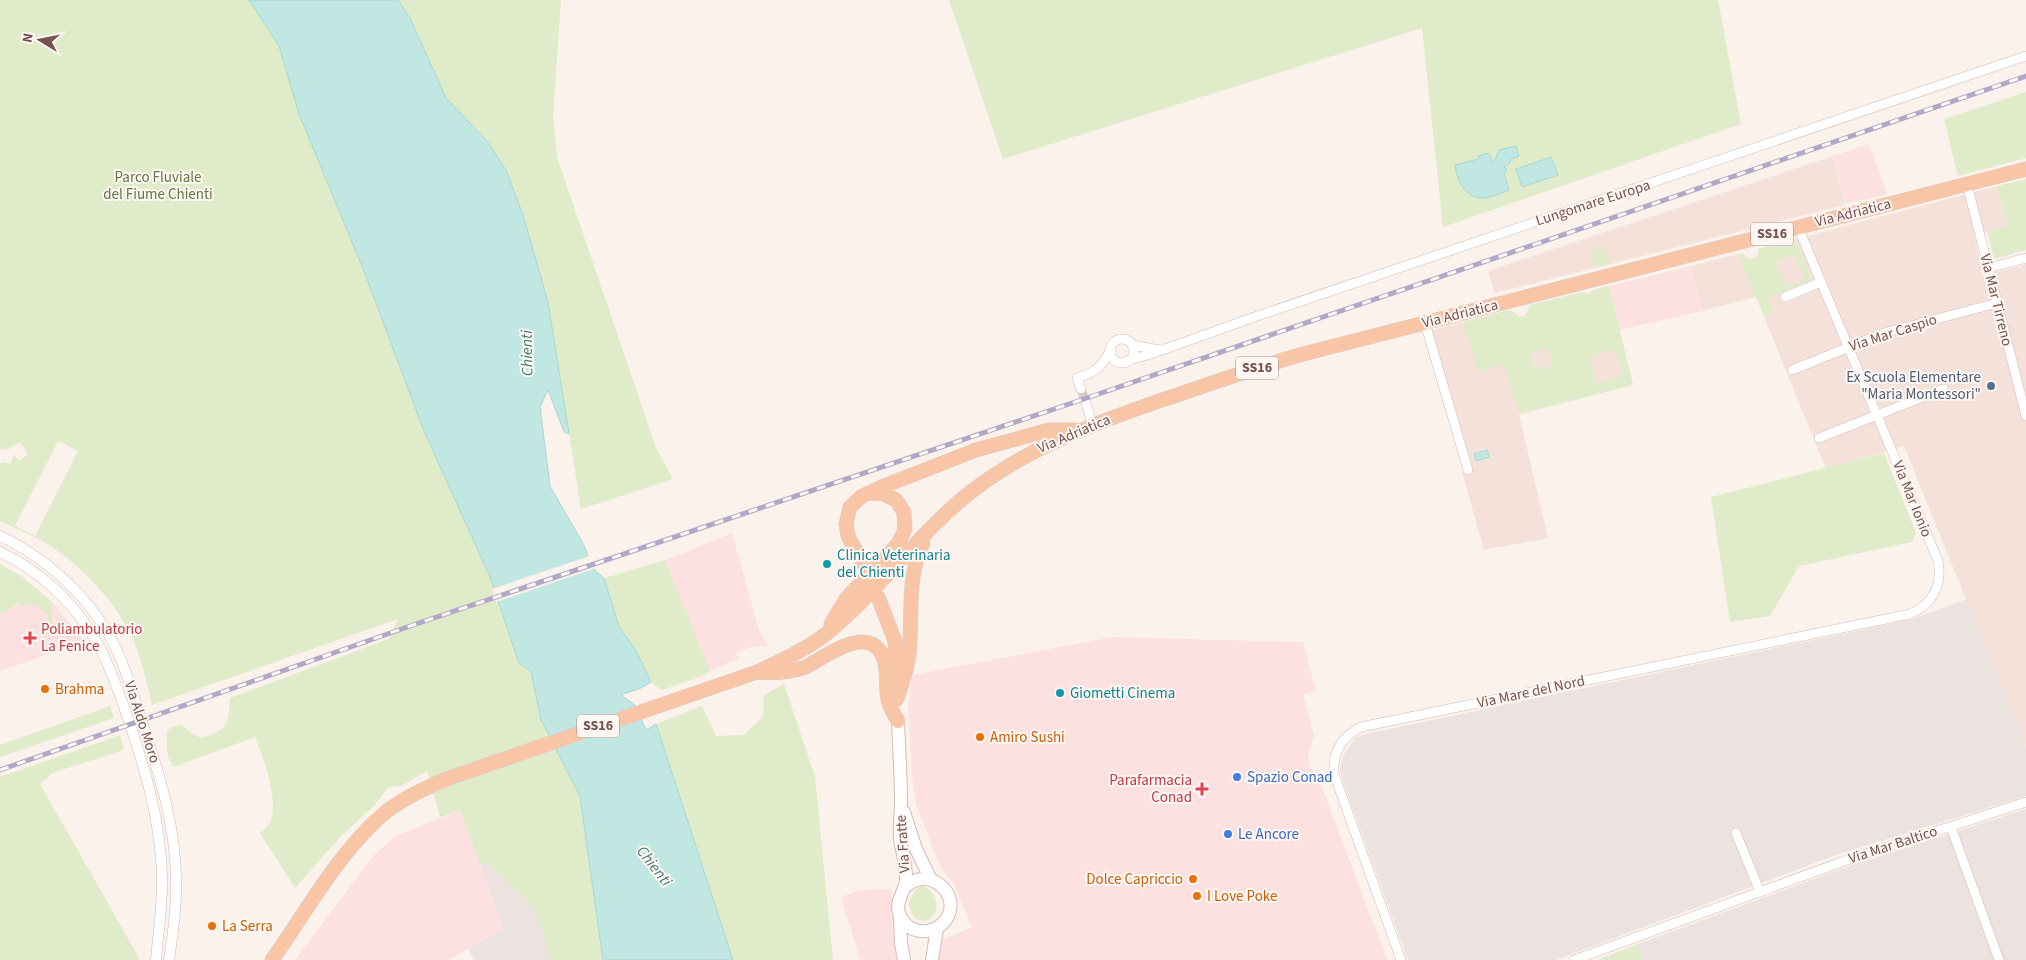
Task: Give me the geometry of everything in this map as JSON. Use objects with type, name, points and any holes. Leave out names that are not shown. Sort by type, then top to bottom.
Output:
[{"type":"main road","name":"Via Adriatica","points":[[928,533],[958,503],[996,474],[1038,449],[1092,424],[1274,362],[2026,169]]},
{"type":"main road","points":[[864,565],[847,532],[846,519],[853,504],[868,494],[976,450],[1049,430],[1077,430]]},
{"type":"main road","points":[[826,634],[846,599],[898,544],[906,529],[904,512],[896,500],[884,494],[868,494]]},
{"type":"main road","points":[[897,699],[904,681],[909,654],[914,568],[918,553],[928,533]]},
{"type":"main road","name":"SS16","points":[[270,960],[346,855],[376,821],[412,795],[452,777],[751,674],[798,651],[826,634],[928,533]]},
{"type":"main road","points":[[878,597],[895,641],[898,721]]},
{"type":"main road","points":[[751,674],[788,672],[805,667],[846,645],[860,642],[870,644],[879,650],[883,658],[888,701],[898,721]]},
{"type":"main road","name":"Via Fratte","points":[[898,721],[901,801],[900,838],[906,877],[905,887],[898,901],[904,960]]},
{"type":"main road","name":"Via Fratte","points":[[901,801],[916,849],[931,880],[944,889],[950,900],[947,917],[937,928],[932,960]]},
{"type":"main road","name":"Via Fratte","points":[[905,887],[918,879],[931,880]]},
{"type":"main road","points":[[900,916],[906,924],[916,930],[929,931],[937,928]]},
{"type":"main road","name":"SS16","points":[[270,960],[302,917]]},
{"type":"street","name":"Lungomare Europa","points":[[1129,360],[2026,56]]},
{"type":"street","name":"Via Mar Tirreno","points":[[1967,184],[2026,416]]},
{"type":"street","name":"Via Mar Ionio","points":[[1798,227],[1938,561],[1938,584]]},
{"type":"street","points":[[1988,268],[2026,258]]},
{"type":"street","points":[[1785,297],[1821,282]]},
{"type":"street","name":"Via Mar Caspio","points":[[1792,370],[1884,333],[1997,303]]},
{"type":"street","points":[[1425,323],[1468,470]]},
{"type":"street","points":[[1081,389],[1077,378],[1094,372],[1104,361],[1113,343],[1119,340],[1126,340],[1132,345],[1160,350]]},
{"type":"street","points":[[1111,349],[1110,353],[1114,360],[1122,362],[1129,360],[1134,351],[1132,345]]},
{"type":"street","points":[[1819,438],[1943,389]]},
{"type":"street","points":[[1086,403],[1092,424]]},
{"type":"street","name":"Via Aldo Moro","points":[[0,536],[21,546],[43,560],[75,590],[99,620],[122,663],[158,770],[171,821],[176,878],[176,906],[169,960]]},
{"type":"street","name":"Via Aldo Moro","points":[[0,552],[19,561],[35,572],[73,608],[90,630],[100,648],[118,691],[148,783],[160,842],[162,906],[156,960]]},
{"type":"street","name":"Via Mare del Nord","points":[[1401,960],[1334,774],[1336,752],[1342,741],[1353,731],[1361,727],[1910,614],[1928,603],[1938,584]]},
{"type":"street","name":"Via Mar Baltico","points":[[1574,960],[1844,861],[2026,802]]},
{"type":"street","points":[[1951,827],[1999,960]]},
{"type":"street","points":[[1736,833],[1760,892]]},
{"type":"street","points":[[282,960],[286,941]]},
{"type":"shaded area","points":[[1869,144],[1887,194],[1845,204],[1833,156]]},
{"type":"shaded area","points":[[1833,156],[1845,205],[1495,293],[1488,271]]},
{"type":"shaded area","points":[[1997,186],[2007,226],[1974,235],[1983,276],[2026,264],[2026,747],[1904,446],[1826,469],[1756,297],[1702,311],[1691,266],[1743,253],[1746,258],[1752,259],[1758,255],[1758,249]]},
{"type":"shaded area","points":[[1691,266],[1702,311],[1619,330],[1609,286]]},
{"type":"shaded area","points":[[1609,286],[1633,385],[1519,414],[1548,538],[1484,550],[1462,472],[1473,468],[1432,330],[1510,310],[1519,317],[1526,315],[1530,305],[1583,292],[1589,294],[1593,290]]},
{"type":"shaded area","points":[[732,533],[759,630],[769,646],[751,647],[736,653],[738,659],[710,671],[665,560]]},
{"type":"shaded area","points":[[28,582],[55,605],[82,639],[78,644],[0,671],[0,595]]},
{"type":"shaded area","points":[[1967,599],[2026,747],[2026,796],[1836,855],[1556,960],[1408,960],[1343,782],[1340,769],[1343,756],[1355,738],[1366,734],[1913,619]]},
{"type":"shaded area","points":[[1113,637],[1303,642],[1316,691],[1303,694],[1314,735],[1308,755],[1310,767],[1320,782],[1387,960],[939,960],[942,940],[972,927],[953,883],[940,867],[916,804],[912,776],[908,709],[912,675]]},
{"type":"shaded area","points":[[2026,809],[2026,960],[1644,960],[1638,944],[1846,867]]},
{"type":"shaded area","points":[[460,810],[503,928],[449,960],[295,960],[373,856],[394,837]]},
{"type":"shaded area","points":[[479,862],[490,865],[531,905],[544,932],[549,960],[474,960],[468,949],[503,928]]},
{"type":"shaded area","points":[[891,889],[898,960],[860,960],[841,897],[860,890]]},
{"type":"green space","name":"Parco Fluviale del Fiume Chienti","points":[[0,0],[249,0],[279,46],[299,114],[364,271],[424,431],[490,577],[519,663],[531,671],[541,720],[580,796],[603,960],[549,960],[544,932],[531,905],[490,865],[479,862],[460,810],[440,817],[427,771],[401,786],[388,787],[375,805],[340,837],[295,888],[260,833],[269,824],[273,805],[270,780],[255,737],[174,767],[168,755],[167,731],[174,726],[182,725],[201,738],[217,732],[222,729],[227,720],[230,698],[389,639],[398,619],[152,705],[143,667],[129,631],[97,586],[77,566],[55,549],[35,537],[0,521],[0,464],[2,462],[10,464],[14,455],[19,461],[28,454],[20,442],[7,450],[0,449]],"holes":[[[58,441],[78,451],[35,536],[15,526]]]},
{"type":"green space","points":[[398,0],[561,0],[553,117],[557,157],[656,448],[673,479],[581,509],[548,302],[523,215],[506,170],[487,141],[446,98],[410,18]]},
{"type":"green space","points":[[949,0],[1718,0],[1741,124],[1443,227],[1422,28],[1003,159]]},
{"type":"green space","points":[[2026,92],[2026,158],[1958,176],[1944,119]]},
{"type":"green space","points":[[2026,179],[2026,250],[1994,259],[1987,231],[2007,226],[1997,186]]},
{"type":"green space","points":[[1795,240],[1812,280],[1768,298],[1773,312],[1764,316],[1738,254],[1743,253],[1746,258],[1752,259],[1758,255],[1758,249]],"holes":[[[1794,254],[1805,279],[1786,287],[1775,262]]]},
{"type":"green space","points":[[1605,246],[1610,264],[1595,268],[1590,250]]},
{"type":"green space","points":[[1609,286],[1633,385],[1519,414],[1504,365],[1478,372],[1463,322],[1510,310],[1519,317],[1526,315],[1530,305],[1583,292],[1589,294],[1593,290]],"holes":[[[1548,348],[1552,365],[1535,370],[1530,353]],[[1615,350],[1623,376],[1596,383],[1589,356]]]},
{"type":"green space","points":[[1884,453],[1916,533],[1912,542],[1799,566],[1770,616],[1730,622],[1711,497]]},
{"type":"green space","points":[[665,560],[710,671],[700,677],[661,690],[651,682],[635,649],[619,627],[604,578]]},
{"type":"green space","points":[[0,564],[21,576],[52,602],[52,623],[45,639],[42,634],[48,628],[48,615],[40,608],[29,604],[22,607],[17,602],[8,611],[0,614]]},
{"type":"green space","points":[[784,684],[815,777],[833,960],[733,960],[656,724],[702,706],[716,736],[744,735],[763,717],[764,695]]},
{"type":"green space","points":[[110,706],[114,718],[0,757],[0,745]]},
{"type":"green space","points":[[120,735],[124,750],[52,773],[40,784],[139,960],[0,960],[0,777]]},
{"type":"green space","points":[[922,886],[932,893],[936,904],[934,914],[924,921],[914,915],[909,903],[915,890]]},
{"type":"green space","points":[[1638,944],[1644,960],[1598,960]]},
{"type":"water","name":"Chienti","points":[[249,0],[398,0],[410,18],[446,98],[487,141],[506,170],[523,215],[548,302],[569,434],[564,432],[548,390],[540,407],[550,486],[585,547],[591,567],[604,578],[619,627],[635,649],[651,682],[641,688],[621,695],[635,705],[646,730],[656,724],[733,960],[603,960],[580,796],[541,720],[531,671],[519,663],[490,577],[424,431],[364,271],[299,114],[279,46]]},
{"type":"water","points":[[1516,146],[1519,156],[1511,159],[1510,163],[1504,167],[1507,170],[1504,174],[1509,190],[1485,198],[1478,198],[1468,193],[1460,183],[1455,165],[1479,159],[1478,156],[1489,153],[1492,161],[1495,160],[1499,150]]},
{"type":"water","points":[[1551,157],[1558,175],[1522,187],[1516,169]]},
{"type":"water","points":[[1487,450],[1489,457],[1476,461],[1474,454]]},
{"type":"pier","points":[[590,556],[593,566],[596,568],[496,602],[492,589]]},
{"type":"tunnel","points":[[1081,389],[1086,403]]},
{"type":"railway","points":[[0,770],[416,624],[1081,400],[2026,76]]},
{"type":"place","name":"Ex Scuola Elementare \"Maria Montessori\"","points":[[1991,386]]},
{"type":"place","name":"Clinica Veterinaria del Chienti","points":[[827,564]]},
{"type":"place","name":"Poliambulatorio La Fenice","points":[[30,638]]},
{"type":"place","name":"Brahma","points":[[45,689]]},
{"type":"place","name":"Giometti Cinema","points":[[1060,693]]},
{"type":"place","name":"Amiro Sushi","points":[[980,737]]},
{"type":"place","name":"Spazio Conad","points":[[1237,777]]},
{"type":"place","name":"Parafarmacia Conad","points":[[1202,789]]},
{"type":"place","name":"Le Ancore","points":[[1228,834]]},
{"type":"place","name":"Dolce Capriccio","points":[[1193,879]]},
{"type":"place","name":"I Love Poke","points":[[1197,896]]},
{"type":"place","name":"La Serra","points":[[212,926]]}]
